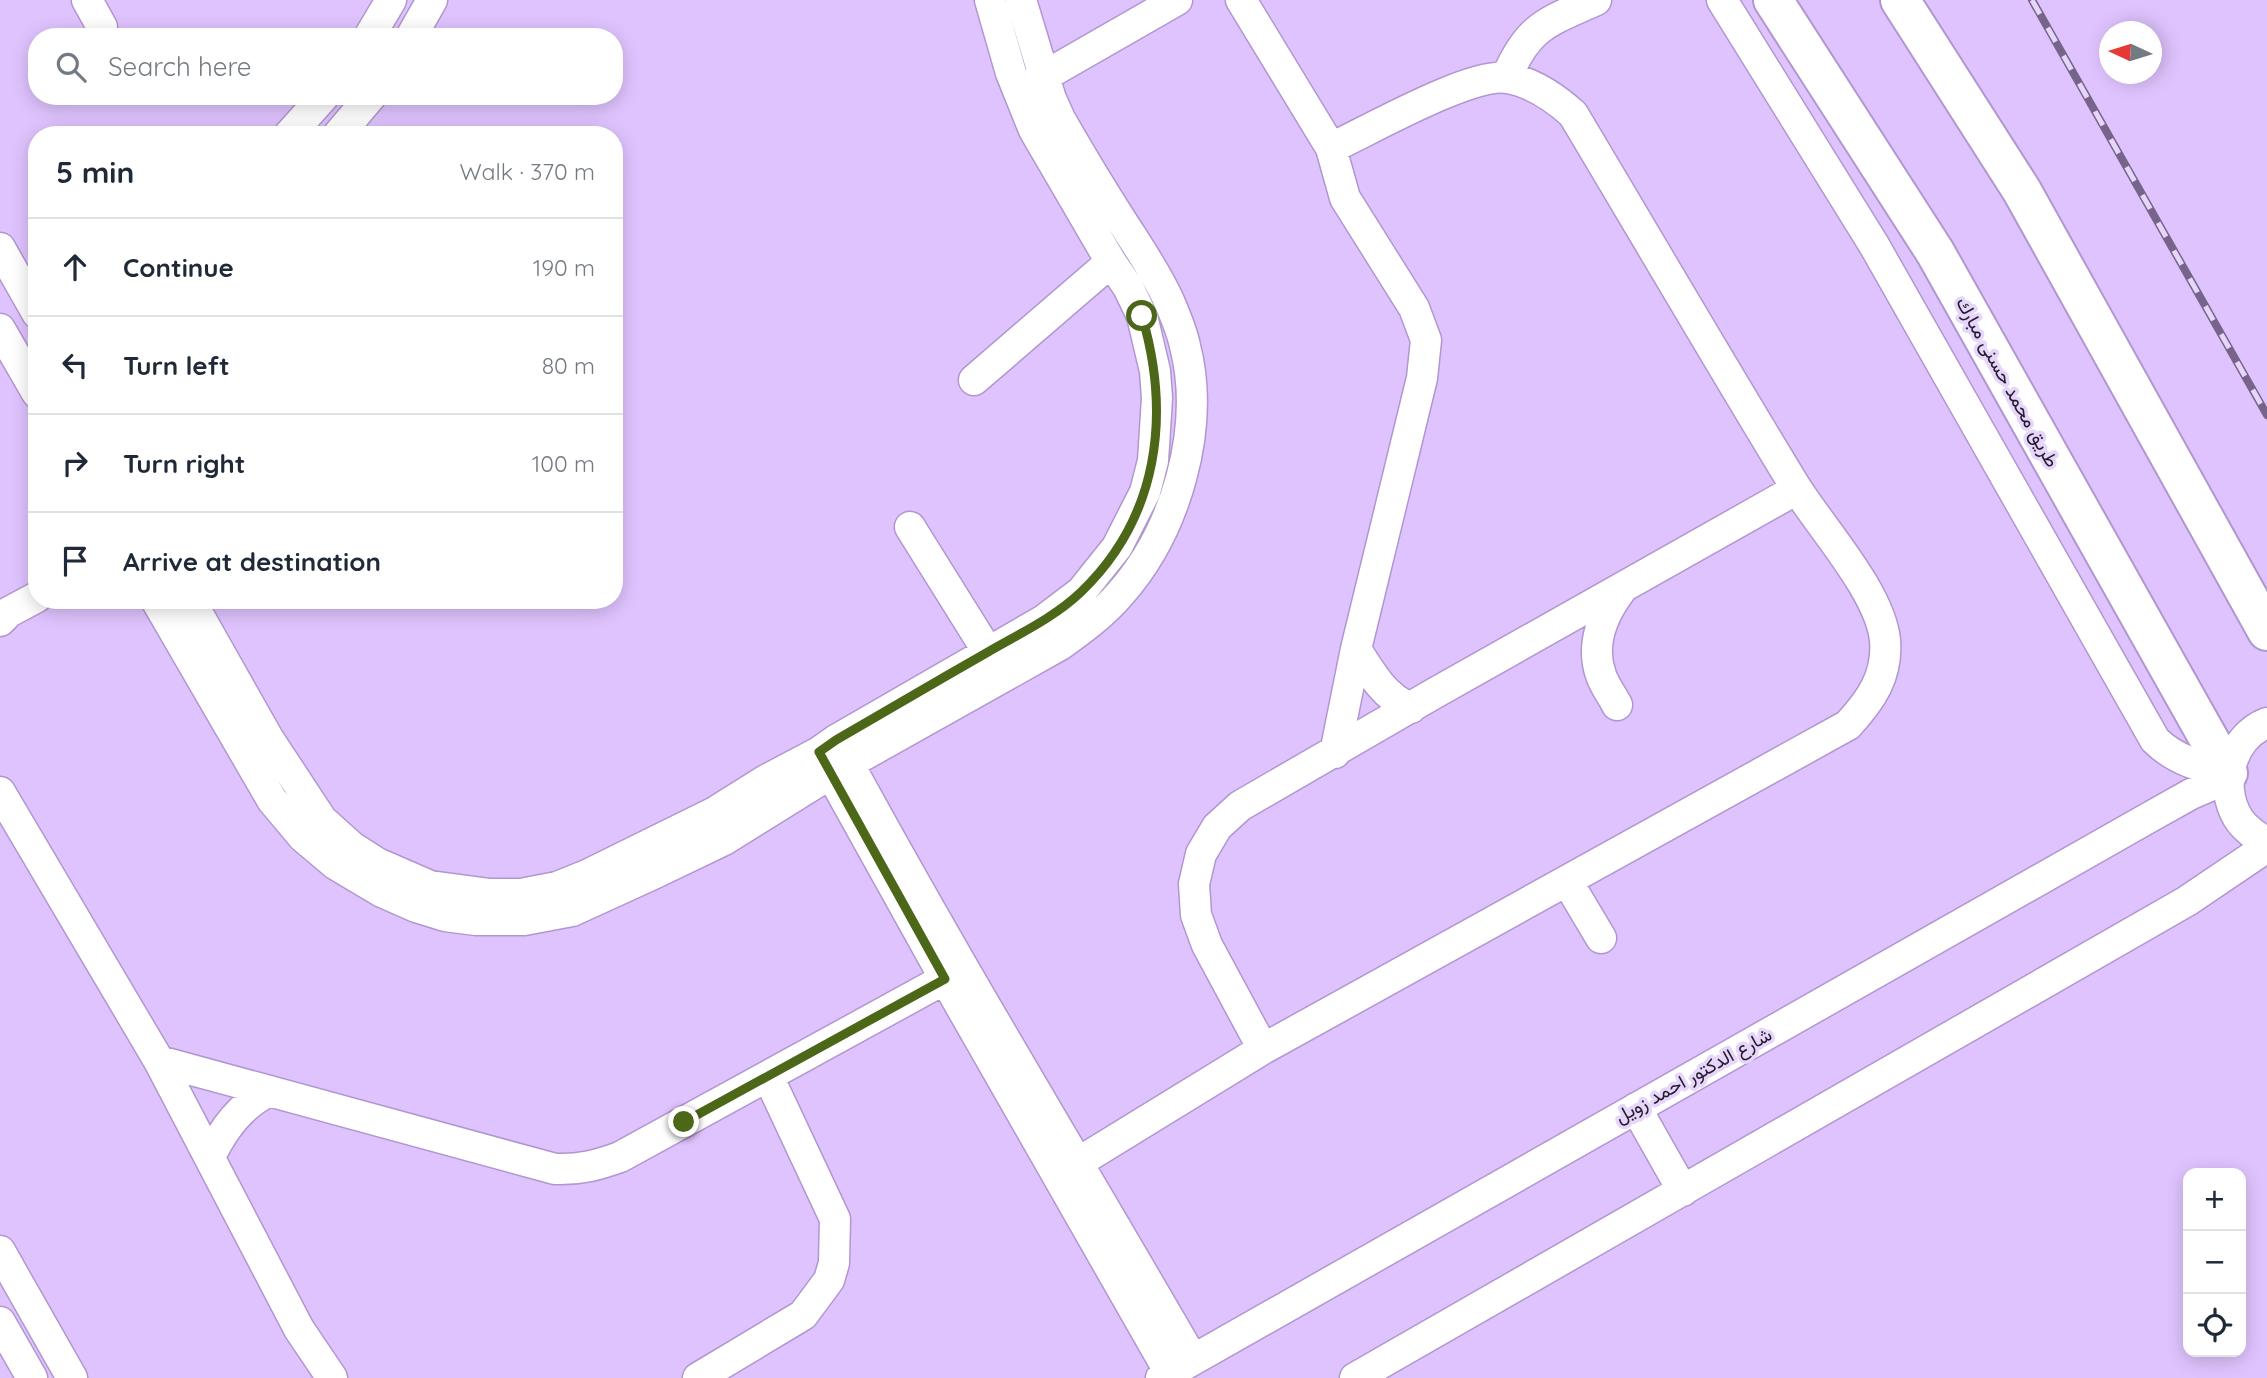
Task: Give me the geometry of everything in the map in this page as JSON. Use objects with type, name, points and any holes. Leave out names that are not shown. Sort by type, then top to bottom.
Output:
[{"type":"highway","name":"طريق محمد حسنى مبارك","points":[[1773,0],[1935,252],[2228,776]]},
{"type":"highway","points":[[1900,0],[2022,191],[2267,631]]},
{"type":"street","points":[[87,0],[102,28]]},
{"type":"street","points":[[374,28],[391,0]]},
{"type":"street","points":[[416,28],[432,0]]},
{"type":"street","points":[[161,609],[272,800],[303,837],[335,864],[382,892],[445,916],[476,920],[524,920],[572,911],[724,840],[833,757],[988,652],[1044,620],[1081,592],[1117,547],[1145,492],[1153,461],[1157,398],[1155,371],[1142,316],[1128,287],[1034,130],[1014,82],[990,0]]},
{"type":"street","points":[[195,609],[268,738],[322,820],[352,847],[377,863],[430,886],[490,894],[521,894],[557,887],[587,875],[715,812],[766,780],[833,757],[1060,645],[1092,622],[1120,594],[1144,562],[1164,527],[1178,490],[1188,442],[1191,393],[1185,346],[1168,299],[1065,128],[1051,99],[1021,0]]},
{"type":"street","points":[[1042,68],[1142,0]]},
{"type":"street","points":[[1014,82],[1177,0]]},
{"type":"street","points":[[1241,0],[1331,148],[1345,198],[1414,308],[1426,340],[1422,378],[1356,649],[1335,753]]},
{"type":"street","points":[[1506,78],[1518,52],[1545,23],[1596,0]]},
{"type":"street","points":[[1722,0],[1874,245],[2155,740],[2166,752],[2228,776]]},
{"type":"street","points":[[1079,1162],[1263,1049],[1849,725],[1870,702],[1882,673],[1885,642],[1878,611],[1797,489],[1573,114],[1539,89],[1506,78],[1486,79],[1459,87],[1331,148]]},
{"type":"street","points":[[297,126],[316,105]]},
{"type":"street","points":[[346,126],[363,105]]},
{"type":"street","points":[[0,248],[28,292]]},
{"type":"street","points":[[974,380],[1111,262]]},
{"type":"street","points":[[0,316],[28,304]]},
{"type":"street","points":[[28,335],[4,344],[28,380]]},
{"type":"street","points":[[1263,1049],[1207,945],[1196,915],[1194,884],[1201,854],[1217,827],[1240,806],[1797,489]]},
{"type":"street","points":[[910,527],[988,652]]},
{"type":"street","points":[[1617,705],[1600,674],[1597,652],[1599,629],[1608,608],[1621,590]]},
{"type":"street","points":[[0,621],[9,612],[28,602]]},
{"type":"street","points":[[1356,649],[1371,674],[1386,691],[1411,708]]},
{"type":"street","points":[[1355,1378],[2187,901],[2267,845],[2252,834],[2238,818],[2230,799],[2228,776],[2234,755],[2245,738],[2267,723]]},
{"type":"street","points":[[833,757],[1174,1370]]},
{"type":"street","name":"شارع الدكتور احمد زويل","points":[[1174,1370],[2181,800],[2228,776]]},
{"type":"street","points":[[0,792],[159,1061],[299,1329],[332,1378]]},
{"type":"street","points":[[1567,881],[1601,938]]},
{"type":"street","points":[[159,1061],[555,1169],[576,1170],[620,1157],[954,974]]},
{"type":"street","points":[[954,974],[1079,1162],[1174,1370]]},
{"type":"street","points":[[698,1378],[803,1315],[829,1280],[834,1263],[835,1219],[768,1076]]},
{"type":"street","points":[[210,1157],[219,1138],[243,1109],[257,1097],[271,1091]]},
{"type":"street","points":[[1636,1108],[1683,1191]]},
{"type":"street","points":[[0,1251],[72,1378]]},
{"type":"street","points":[[0,1322],[32,1378]]},
{"type":"railway","points":[[2032,0],[2267,415]]},
{"type":"route","points":[[684,1122],[945,979],[819,752],[1044,620],[1081,592],[1117,547],[1145,492],[1153,461],[1157,398],[1155,371],[1142,316]]}]
